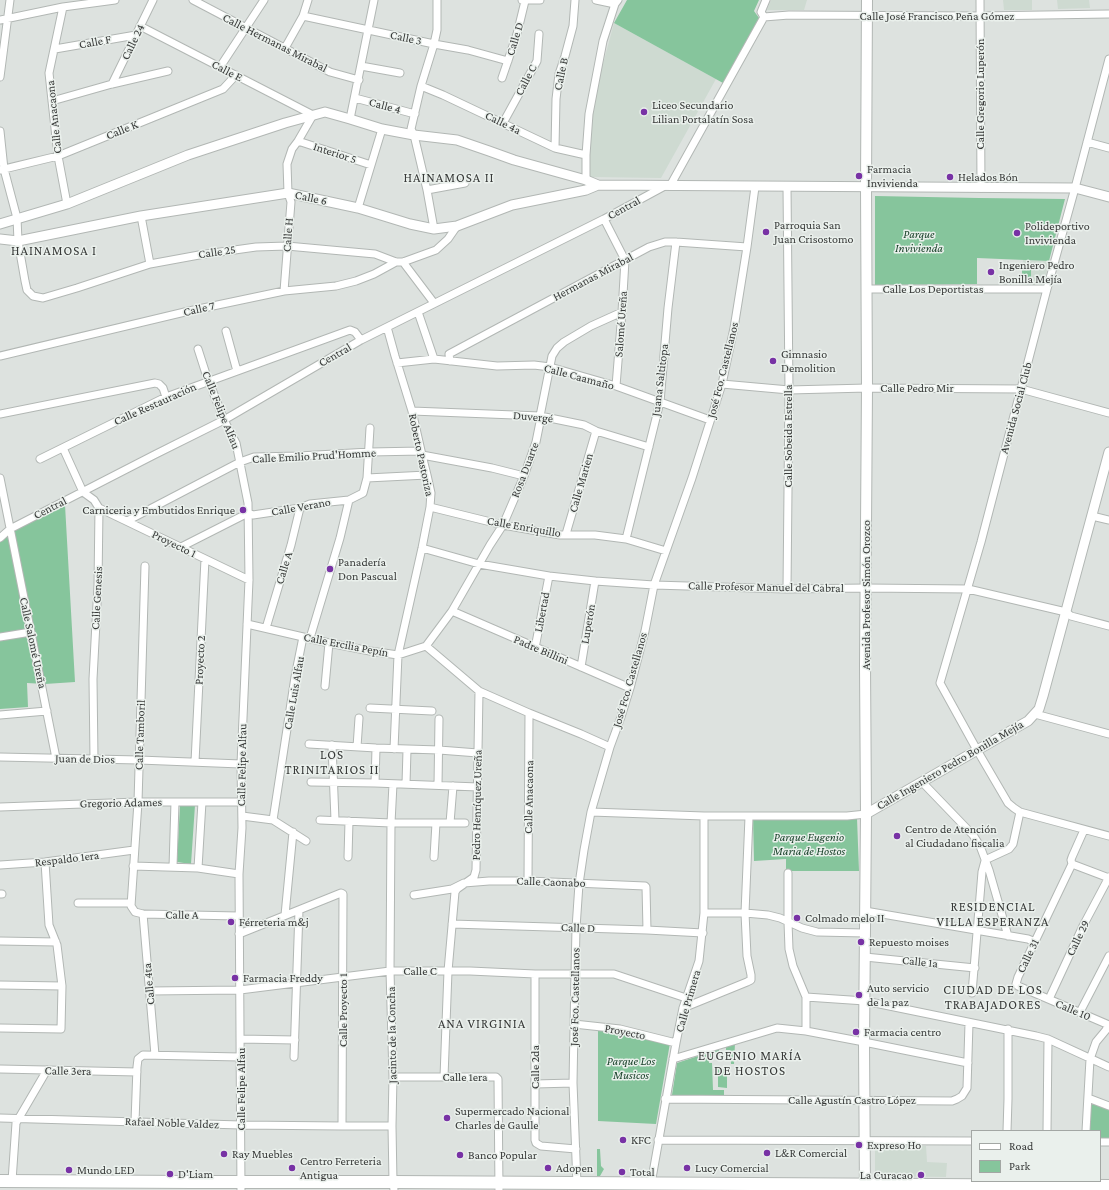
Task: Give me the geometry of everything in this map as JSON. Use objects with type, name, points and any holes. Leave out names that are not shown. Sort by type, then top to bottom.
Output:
[{"type":"main road","name":"Avenida Profesor Simón Orozco","points":[[865,1188],[864,1042],[866,814],[867,0]]},
{"type":"main road","points":[[0,1180],[193,1186],[499,1187],[577,1184],[651,1184],[678,1187],[865,1188],[1079,1188],[1109,1186]]},
{"type":"street","points":[[0,77],[4,20],[10,0]]},
{"type":"street","points":[[4,20],[63,7],[115,0]]},
{"type":"street","name":"Calle 24","points":[[112,84],[153,0]]},
{"type":"street","name":"Calle Hermanas Mirabal","points":[[193,0],[330,72],[359,80]]},
{"type":"street","points":[[220,67],[264,0]]},
{"type":"street","points":[[285,48],[303,16],[308,0]]},
{"type":"street","points":[[350,118],[359,80],[374,0]]},
{"type":"street","points":[[434,229],[427,190],[413,132],[421,86],[437,30],[437,0]]},
{"type":"street","points":[[524,0],[540,0]]},
{"type":"street","name":"Calle D","points":[[502,78],[517,34],[524,0]]},
{"type":"street","name":"Calle B","points":[[555,148],[556,99],[559,74],[573,26],[575,0]]},
{"type":"street","points":[[586,180],[589,114],[603,42],[616,2],[596,0]]},
{"type":"street","points":[[666,186],[764,17],[761,12],[766,0]]},
{"type":"street","name":"Calle Gregorio Luperón","points":[[980,0],[981,188]]},
{"type":"street","name":"Calle Anacaona","points":[[63,7],[49,73],[58,156],[68,204]]},
{"type":"street","name":"Calle José Francisco Peña Gómez","points":[[764,17],[1109,14]]},
{"type":"street","name":"Calle 3","points":[[303,16],[468,50],[508,61]]},
{"type":"street","name":"Calle E","points":[[140,26],[313,115]]},
{"type":"street","name":"Calle C","points":[[503,123],[537,61],[539,34]]},
{"type":"street","name":"Calle F","points":[[54,49],[136,35]]},
{"type":"street","name":"Avenida Social Club","points":[[1020,812],[1008,802],[940,683],[968,589],[1109,59]]},
{"type":"street","points":[[361,66],[400,73]]},
{"type":"street","points":[[52,101],[112,84],[168,71]]},
{"type":"street","name":"Calle K","points":[[2,170],[58,156],[223,89],[236,76]]},
{"type":"street","name":"Calle 4a","points":[[421,86],[555,148],[586,155]]},
{"type":"street","name":"Calle 4","points":[[355,98],[415,114]]},
{"type":"street","points":[[0,224],[68,204],[188,155],[285,123],[325,112],[350,118],[382,129],[413,132],[457,140],[514,160],[586,180],[598,185],[1075,188],[1109,198]]},
{"type":"street","name":"Calle H","points":[[284,291],[291,202],[288,193],[287,164],[292,149],[313,115]]},
{"type":"street","points":[[358,208],[382,129]]},
{"type":"street","points":[[0,131],[2,170],[17,218],[18,241],[0,239]]},
{"type":"street","name":"Interior 5","points":[[298,141],[371,165]]},
{"type":"street","points":[[1087,142],[1109,148]]},
{"type":"street","points":[[427,190],[465,183]]},
{"type":"street","name":"Calle 6","points":[[18,241],[141,216],[288,193],[358,208],[410,224],[434,229],[456,226],[512,205],[586,190],[598,185]]},
{"type":"street","name":"Central","points":[[0,538],[10,529],[224,420],[361,340],[604,219],[666,186]]},
{"type":"street","name":"José Fco. Castellanos","points":[[577,1184],[573,1083],[575,974],[579,884],[584,850],[591,812],[610,747],[630,688],[645,631],[654,585],[692,478],[722,384],[734,328],[755,187]]},
{"type":"street","name":"Calle Sobeida Estrella","points":[[787,187],[789,390],[787,589]]},
{"type":"street","points":[[141,216],[150,264]]},
{"type":"street","points":[[604,219],[625,260]]},
{"type":"street","name":"Calle 7","points":[[0,356],[189,311],[284,291],[336,286],[356,281],[399,262],[436,250],[448,239],[456,226]]},
{"type":"street","name":"Calle 25","points":[[18,241],[24,281],[27,290],[33,296],[43,298],[150,264],[248,248],[287,246],[375,254],[399,262]]},
{"type":"street","name":"Hermanas Mirabal","points":[[449,357],[649,247],[666,242],[676,242],[747,247]]},
{"type":"street","name":"Juana Saltitopa","points":[[626,539],[660,402],[668,308],[676,242]]},
{"type":"street","name":"Salomé Ureña","points":[[616,386],[625,260]]},
{"type":"street","points":[[399,262],[434,303]]},
{"type":"street","name":"Calle Los Deportistas","points":[[867,289],[1047,289]]},
{"type":"street","points":[[418,312],[434,359]]},
{"type":"street","name":"Rosa Duarte","points":[[426,646],[452,611],[503,525],[524,476],[536,442],[552,356],[557,348],[564,342],[591,326],[622,312]]},
{"type":"street","name":"Roberto Pastoriza","points":[[387,327],[412,411],[430,493],[430,507],[422,548],[398,655],[394,749]]},
{"type":"street","name":"Calle Restauración","points":[[40,459],[166,397],[209,381],[350,330],[355,332],[361,340]]},
{"type":"street","points":[[226,331],[237,371]]},
{"type":"street","name":"Calle Felipe Alfau","points":[[198,349],[224,420],[236,443],[248,503],[249,580],[241,764],[242,816],[238,916],[241,1186]]},
{"type":"street","name":"Calle Caamaño","points":[[397,363],[449,357],[497,366],[534,365],[550,367],[616,386],[710,420]]},
{"type":"street","points":[[0,414],[155,383],[159,384],[163,388],[166,397]]},
{"type":"street","name":"Calle Pedro Mir","points":[[722,384],[789,390],[867,388],[1021,389],[1109,413]]},
{"type":"street","name":"Duvergé","points":[[412,411],[540,416],[584,425],[596,431],[649,446]]},
{"type":"street","name":"Calle Verano","points":[[181,547],[248,513],[253,515],[300,508],[310,504],[349,500],[364,493],[370,452],[370,428]]},
{"type":"street","name":"Calle Marien","points":[[566,534],[596,431]]},
{"type":"street","points":[[64,448],[83,492],[94,500],[99,508]]},
{"type":"street","name":"Calle Emilio Prud'Homme","points":[[127,521],[240,462],[254,457],[370,452],[421,453],[524,476]]},
{"type":"street","name":"Calle Ingeniero Pedro Bonilla Mejía","points":[[591,812],[704,816],[847,816],[866,814],[1023,723],[1035,714],[1039,709],[1042,700],[1109,452]]},
{"type":"street","points":[[367,478],[427,475]]},
{"type":"street","name":"Calle Salomé Ureña","points":[[0,478],[56,758]]},
{"type":"street","name":"Calle Luis Alfau","points":[[273,820],[295,677],[340,538],[349,500]]},
{"type":"street","name":"Calle Enriquillo","points":[[430,507],[503,525],[560,535],[595,535],[626,539],[666,551]]},
{"type":"street","name":"Proyecto 1","points":[[99,508],[249,580]]},
{"type":"street","name":"Calle Genesis","points":[[94,759],[92,679],[98,585],[99,508]]},
{"type":"street","name":"Calle A","points":[[266,628],[291,545],[300,508]]},
{"type":"street","points":[[1092,516],[1109,520]]},
{"type":"street","name":"Calle Profesor Manuel del Cabral","points":[[422,548],[479,564],[595,582],[787,589],[968,589],[1066,612],[1072,616],[1109,626]]},
{"type":"street","name":"Proyecto 2","points":[[195,762],[205,559]]},
{"type":"street","name":"Calle Tamboril","points":[[131,903],[140,760],[145,566]]},
{"type":"street","name":"Libertad","points":[[535,648],[549,576]]},
{"type":"street","name":"Luperón","points":[[581,667],[595,582]]},
{"type":"street","name":"Padre Billini","points":[[452,611],[630,688]]},
{"type":"street","name":"Calle Ercilia Pepín","points":[[247,624],[329,643],[398,655],[426,646]]},
{"type":"street","points":[[0,637],[31,632]]},
{"type":"street","points":[[325,686],[329,643]]},
{"type":"street","points":[[426,646],[479,691],[610,747]]},
{"type":"street","name":"Pedro Henríquez Ureña","points":[[444,1077],[448,971],[456,891],[464,883],[474,877],[476,870],[479,691]]},
{"type":"street","points":[[370,708],[396,708],[432,711]]},
{"type":"street","points":[[0,715],[47,711]]},
{"type":"street","name":"Calle Anacaona","points":[[528,881],[529,713]]},
{"type":"street","points":[[1035,714],[1109,734]]},
{"type":"street","points":[[357,747],[359,718]]},
{"type":"street","points":[[438,785],[439,719]]},
{"type":"street","points":[[309,744],[478,753]]},
{"type":"street","points":[[332,745],[334,820]]},
{"type":"street","points":[[375,782],[376,748]]},
{"type":"street","points":[[406,784],[407,750]]},
{"type":"street","name":"Juan de Dios","points":[[0,757],[241,764]]},
{"type":"street","points":[[311,782],[375,782],[478,787]]},
{"type":"street","points":[[922,782],[973,835],[980,846],[1008,936]]},
{"type":"street","name":"Jacinto de la Concha","points":[[393,784],[391,823],[390,971],[394,1077],[392,1126],[393,1186]]},
{"type":"street","points":[[450,823],[452,786]]},
{"type":"street","name":"Gregorio Adames","points":[[0,807],[138,802],[242,802]]},
{"type":"street","points":[[173,867],[175,802]]},
{"type":"street","points":[[198,868],[202,802]]},
{"type":"street","points":[[985,860],[1009,849],[1013,844],[1020,812],[1109,836]]},
{"type":"street","points":[[242,816],[273,820],[306,841]]},
{"type":"street","name":"Calle Primera","points":[[651,1184],[665,1098],[683,1008],[699,961],[704,913],[704,816]]},
{"type":"street","points":[[683,1008],[751,980],[747,956],[745,913],[748,816]]},
{"type":"street","points":[[320,820],[465,824]]},
{"type":"street","points":[[348,857],[349,821]]},
{"type":"street","points":[[434,857],[436,823]]},
{"type":"street","name":"Calle 31","points":[[1016,984],[1072,864],[1072,857],[1084,830]]},
{"type":"street","points":[[285,916],[292,832]]},
{"type":"street","name":"Respaldo 1era","points":[[0,865],[45,862],[134,850]]},
{"type":"street","points":[[972,993],[982,872],[985,860]]},
{"type":"street","points":[[0,1028],[61,1029],[62,986],[57,945],[49,925],[45,862]]},
{"type":"street","points":[[1072,864],[1109,878]]},
{"type":"street","points":[[133,866],[198,868],[239,874]]},
{"type":"street","points":[[788,873],[788,922],[791,958],[806,997],[806,1031]]},
{"type":"street","name":"Calle 29","points":[[1049,999],[1083,926],[1109,878]]},
{"type":"street","name":"Calle Caonabo","points":[[414,895],[452,889],[464,883],[489,881],[528,881],[645,886],[646,930]]},
{"type":"street","name":"Calle Proyecto 1","points":[[299,910],[341,893],[343,895],[342,1126]]},
{"type":"street","points":[[78,903],[131,903],[131,906],[135,912],[143,914]]},
{"type":"street","points":[[239,934],[299,910],[294,1057]]},
{"type":"street","points":[[865,911],[1028,939],[1035,942]]},
{"type":"street","points":[[704,913],[745,913],[768,915],[775,916],[802,928],[817,932],[865,934]]},
{"type":"street","name":"Calle A","points":[[143,914],[238,916]]},
{"type":"street","name":"Calle 4ta","points":[[143,914],[155,1055]]},
{"type":"street","name":"Calle D","points":[[452,924],[703,933]]},
{"type":"street","points":[[0,941],[56,942]]},
{"type":"street","points":[[1080,1012],[1109,956]]},
{"type":"street","name":"Calle 1a","points":[[865,957],[975,968]]},
{"type":"street","name":"Calle C","points":[[150,991],[240,990],[390,971],[448,971],[535,974],[614,974],[686,998]]},
{"type":"street","name":"Calle 2da","points":[[535,974],[535,1140],[536,1143],[541,1146],[576,1149]]},
{"type":"street","name":"Calle 10","points":[[1016,984],[1109,1025]]},
{"type":"street","points":[[0,985],[62,986]]},
{"type":"street","points":[[806,997],[865,1001],[1008,1030],[1048,1040],[1109,1067]]},
{"type":"street","name":"Calle Agustín Castro López","points":[[665,1098],[865,1101],[957,1100],[962,1096],[967,1088],[969,1023]]},
{"type":"street","name":"Proyecto","points":[[574,1024],[620,1029],[676,1043]]},
{"type":"street","points":[[1086,1130],[1090,1059],[1096,1042],[1109,1025]]},
{"type":"street","points":[[673,1059],[777,1028],[806,1031],[968,1063]]},
{"type":"street","points":[[1007,1130],[1008,1030]]},
{"type":"street","points":[[240,1039],[295,1040]]},
{"type":"street","points":[[1047,1130],[1048,1040]]},
{"type":"street","points":[[135,1122],[138,1059],[143,1055],[240,1057]]},
{"type":"street","name":"Calle 3era","points":[[0,1069],[137,1072]]},
{"type":"street","points":[[12,1181],[16,1123],[47,1070]]},
{"type":"street","name":"Calle 1era","points":[[394,1077],[496,1077],[498,1079],[499,1187]]},
{"type":"street","points":[[535,1084],[573,1083]]},
{"type":"street","points":[[1088,1098],[1109,1106]]},
{"type":"street","name":"Rafael Noble Valdez","points":[[0,1118],[241,1125],[392,1126]]},
{"type":"street","points":[[658,1140],[971,1141]]},
{"type":"shaded area","points":[[771,0],[807,0],[804,10],[767,10]]},
{"type":"shaded area","points":[[1003,0],[1032,0],[1032,10],[1004,10]]},
{"type":"shaded area","points":[[1057,0],[1089,0],[1090,8],[1058,9]]},
{"type":"shaded area","name":"Liceo Secundario Lilian Portalatín Sosa","points":[[614,23],[716,79],[661,178],[590,177],[588,136],[594,97]]},
{"type":"shaded area","points":[[1023,260],[1049,261],[1044,285],[1022,285]]},
{"type":"shaded area","points":[[875,1146],[926,1146],[927,1162],[947,1163],[946,1177],[875,1176]]},
{"type":"green space","points":[[627,0],[759,0],[754,11],[759,18],[723,83],[614,23]]},
{"type":"green space","name":"Parque Invivienda","points":[[875,196],[1065,199],[1049,261],[977,258],[977,284],[875,285]]},
{"type":"green space","points":[[1022,264],[1031,264],[1031,282],[1022,282]]},
{"type":"green space","points":[[65,505],[75,682],[45,684],[27,683],[28,707],[0,709],[0,542],[13,530]]},
{"type":"green space","points":[[195,805],[191,864],[177,862],[180,806]]},
{"type":"green space","name":"Parque Eugenio Maria de Hostos","points":[[753,817],[857,818],[859,871],[786,871],[786,859],[754,861]]},
{"type":"green space","name":"Parque Los Musicos","points":[[598,1029],[618,1031],[670,1043],[656,1124],[598,1121]]},
{"type":"green space","points":[[735,1043],[734,1064],[731,1064],[730,1050],[726,1050],[726,1047]]},
{"type":"green space","points":[[719,1049],[719,1052],[713,1052],[713,1057],[709,1057],[709,1063],[712,1063],[713,1090],[724,1090],[724,1095],[672,1095],[677,1063]]},
{"type":"green space","points":[[718,1069],[727,1069],[727,1088],[718,1087]]},
{"type":"green space","points":[[1087,1102],[1109,1108],[1109,1138],[1101,1138],[1101,1130],[1085,1130]]},
{"type":"green space","points":[[597,1149],[600,1149],[601,1166],[604,1169],[600,1176],[597,1176]]},
{"type":"place","name":"Liceo Secundario Lilian Portalatín Sosa","points":[[644,112]]},
{"type":"place","name":"Farmacia Invivienda","points":[[859,176]]},
{"type":"place","name":"Helados Bón","points":[[950,177]]},
{"type":"place","name":"Parroquia San Juan Crisostomo","points":[[766,232]]},
{"type":"place","name":"Polideportivo Invivienda","points":[[1017,233]]},
{"type":"place","name":"Ingeniero Pedro Bonilla Mejía","points":[[991,272]]},
{"type":"place","name":"Gimnasio Demolition","points":[[773,361]]},
{"type":"place","name":"Carniceria y Embutidos Enrique","points":[[243,510]]},
{"type":"place","name":"Panadería Don Pascual","points":[[330,569]]},
{"type":"place","name":"Centro de Atención al Ciudadano fiscalia","points":[[897,836]]},
{"type":"place","name":"Colmado melo II","points":[[797,918]]},
{"type":"place","name":"Férreteria m&j","points":[[231,922]]},
{"type":"place","name":"Repuesto moises","points":[[861,942]]},
{"type":"place","name":"Farmacia Freddy","points":[[235,978]]},
{"type":"place","name":"Auto servicio de la paz","points":[[859,995]]},
{"type":"place","name":"Farmacia centro","points":[[856,1032]]},
{"type":"place","name":"Supermercado Nacional Charles de Gaulle","points":[[447,1118]]},
{"type":"place","name":"KFC","points":[[623,1140]]},
{"type":"place","name":"Expreso Ho","points":[[859,1145]]},
{"type":"place","name":"L&R Comercial","points":[[767,1153]]},
{"type":"place","name":"Ray Muebles","points":[[224,1154]]},
{"type":"place","name":"Banco Popular","points":[[460,1155]]},
{"type":"place","name":"Centro Ferreteria Antigua","points":[[292,1168]]},
{"type":"place","name":"Adopen","points":[[548,1168]]},
{"type":"place","name":"Lucy Comercial","points":[[687,1168]]},
{"type":"place","name":"Mundo LED","points":[[69,1170]]},
{"type":"place","name":"Total","points":[[622,1172]]},
{"type":"place","name":"D'Liam","points":[[170,1174]]},
{"type":"place","name":"La Curacao","points":[[921,1175]]},
{"type":"district","name":"HAINAMOSA II","points":[[449,178]]},
{"type":"district","name":"HAINAMOSA I","points":[[54,251]]},
{"type":"district","name":"LOS TRINITARIOS II","points":[[332,762]]},
{"type":"district","name":"RESIDENCIAL VILLA ESPERANZA","points":[[993,914]]},
{"type":"district","name":"CIUDAD DE LOS TRABAJADORES","points":[[993,998]]},
{"type":"district","name":"ANA VIRGINIA","points":[[482,1024]]},
{"type":"district","name":"EUGENIO MARÍA DE HOSTOS","points":[[750,1064]]}]
